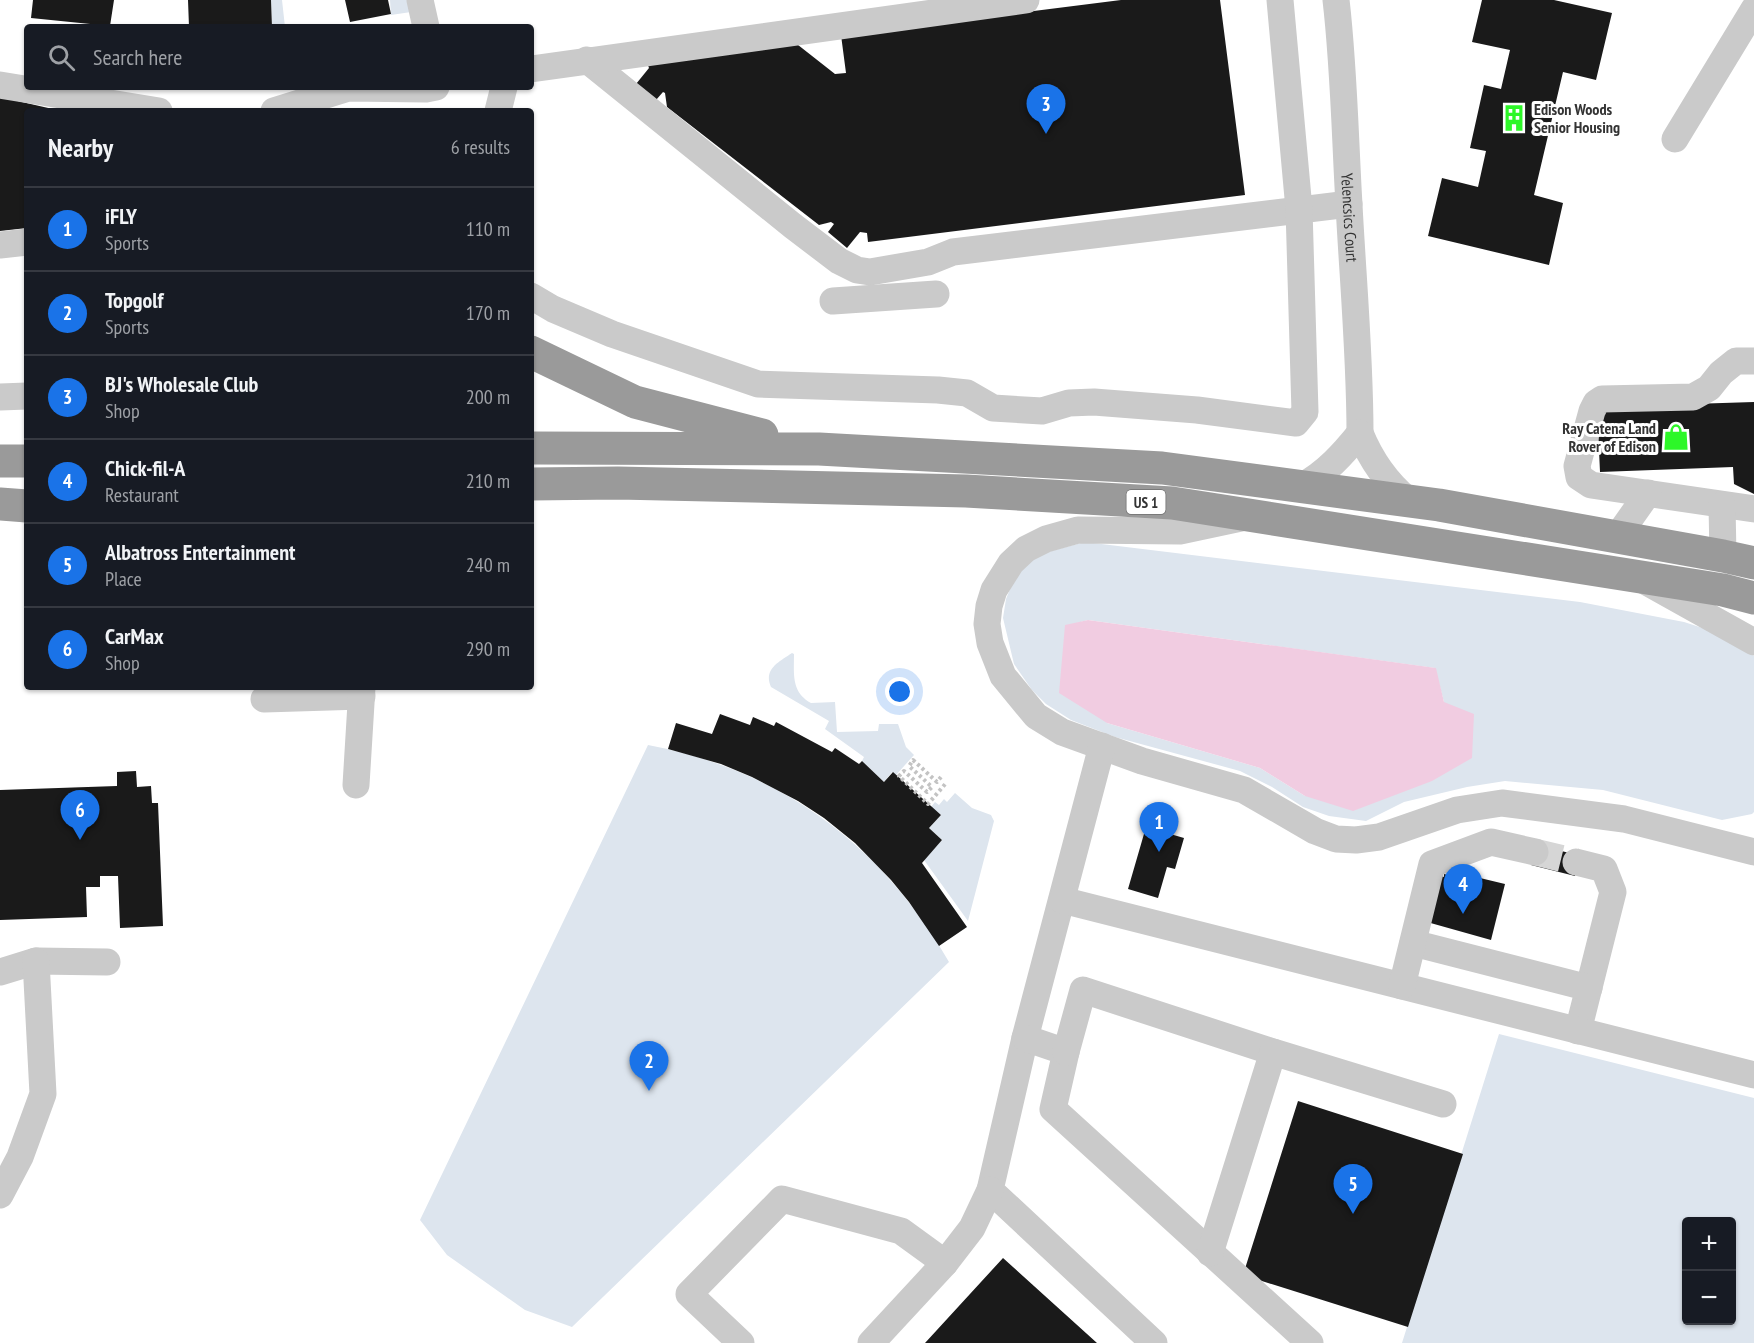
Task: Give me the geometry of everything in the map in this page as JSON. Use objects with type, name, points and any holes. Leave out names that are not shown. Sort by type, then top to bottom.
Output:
[{"type":"highway","points":[[534,353],[635,402],[819,449]]},
{"type":"highway","name":"US 1","points":[[534,448],[819,449],[1162,468],[1408,500],[1739,559]]},
{"type":"highway","points":[[0,461],[24,461]]},
{"type":"highway","name":"US 1","points":[[534,484],[618,483],[966,491],[1172,503],[1723,590],[1754,598]]},
{"type":"highway","points":[[0,503],[24,501]]},
{"type":"highway","points":[[0,503],[24,506]]},
{"type":"street","points":[[420,0],[425,24]]},
{"type":"street","points":[[534,69],[1026,0]]},
{"type":"street","points":[[534,298],[553,309],[612,334],[758,384],[967,393],[993,408],[1042,411],[1069,403],[1094,402],[1197,410],[1296,423],[1305,412],[1299,209],[1280,0]]},
{"type":"street","name":"Yelencsics Court","points":[[1336,0],[1342,49],[1360,377],[1360,433],[1368,451],[1390,484],[1408,500]]},
{"type":"street","points":[[1674,139],[1754,9]]},
{"type":"street","points":[[587,60],[793,226],[839,261],[857,270],[870,272],[928,262],[953,252],[1349,204]]},
{"type":"street","points":[[0,84],[24,88]]},
{"type":"street","points":[[35,90],[141,108]]},
{"type":"street","points":[[284,108],[342,90]]},
{"type":"street","points":[[374,90],[427,94]]},
{"type":"street","points":[[499,108],[503,90]]},
{"type":"street","points":[[0,245],[24,242]]},
{"type":"street","points":[[833,301],[936,294]]},
{"type":"street","points":[[1754,361],[1736,361],[1721,373],[1709,388],[1693,397],[1602,399],[1596,404],[1577,466],[1579,477],[1591,485],[1754,509]]},
{"type":"street","points":[[0,397],[24,396]]},
{"type":"street","points":[[1302,486],[1317,478],[1341,456],[1360,433]]},
{"type":"street","points":[[1617,537],[1648,493]]},
{"type":"street","points":[[1722,505],[1739,559]]},
{"type":"street","points":[[1251,516],[1180,531],[1078,530],[1046,539],[1026,549],[1011,563],[994,590],[989,606],[987,624],[990,643],[1003,676],[1036,716],[1062,732],[1142,761],[1244,790],[1316,831],[1336,839],[1356,840],[1379,837],[1457,810],[1502,803],[1624,819],[1754,852]]},
{"type":"street","points":[[1637,576],[1754,642]]},
{"type":"street","points":[[264,699],[362,692],[356,785]]},
{"type":"street","points":[[871,1343],[945,1263],[972,1228],[990,1190],[1025,1038],[1102,746]]},
{"type":"street","points":[[1714,842],[1736,837],[1754,829]]},
{"type":"street","points":[[1402,986],[1432,864],[1491,842],[1535,852]]},
{"type":"street","points":[[1576,862],[1604,869],[1613,892],[1578,1031]]},
{"type":"street","points":[[1062,900],[1754,1075]]},
{"type":"street","points":[[1413,943],[1589,988]]},
{"type":"street","points":[[0,1195],[20,1156],[44,1094],[36,961]]},
{"type":"street","points":[[0,972],[36,961],[106,962]]},
{"type":"street","points":[[1310,1343],[1053,1109],[1083,990],[1443,1104]]},
{"type":"street","points":[[1025,1038],[1066,1052]]},
{"type":"street","points":[[1210,1253],[1273,1052]]},
{"type":"street","points":[[990,1190],[1154,1343]]},
{"type":"street","points":[[741,1343],[689,1294],[782,1199],[901,1231],[945,1263]]},
{"type":"path","points":[[942,777],[937,782],[913,760],[909,766],[932,787],[927,792],[904,771],[899,776],[928,804],[947,782]]},
{"type":"shaded area","points":[[271,0],[282,0],[285,24],[272,24]]},
{"type":"shaded area","points":[[390,0],[409,0],[411,12],[391,15]]},
{"type":"shaded area","points":[[1085,542],[1580,602],[1684,622],[1715,632],[1754,656],[1754,812],[1722,820],[1603,790],[1505,781],[1467,787],[1404,802],[1366,821],[1329,816],[1303,807],[1272,787],[1240,771],[1115,737],[1071,720],[1046,704],[1032,690],[1014,664],[1003,618],[1006,599],[1017,572],[1040,554]],"holes":[[[1088,620],[1435,668],[1444,702],[1305,796],[1260,768],[1107,723],[1066,626]]]},
{"type":"shaded area","points":[[1088,620],[1436,668],[1444,702],[1474,714],[1472,758],[1432,781],[1353,811],[1305,796],[1260,768],[1107,723],[1059,693],[1065,625]]},
{"type":"shaded area","points":[[792,653],[794,654],[795,682],[800,694],[811,703],[835,702],[837,732],[878,731],[879,724],[898,724],[906,747],[914,755],[896,775],[892,772],[884,782],[862,761],[864,757],[825,729],[829,721],[771,687],[769,675],[771,671]]},
{"type":"shaded area","points":[[648,745],[696,757],[742,773],[784,794],[823,819],[859,849],[892,882],[922,920],[949,962],[572,1327],[525,1310],[447,1255],[420,1220]]},
{"type":"shaded area","points":[[955,793],[972,808],[991,815],[994,821],[968,921],[924,860],[942,840],[929,828],[941,815],[931,807],[935,802],[939,805],[944,799],[947,802]]},
{"type":"shaded area","points":[[1499,1034],[1754,1098],[1754,1343],[1402,1343]]},
{"type":"building","points":[[33,0],[114,0],[110,24],[31,18]]},
{"type":"building","points":[[188,0],[271,0],[272,24],[189,24]]},
{"type":"building","points":[[345,0],[388,0],[391,14],[350,22]]},
{"type":"building","points":[[1121,0],[1220,0],[1245,195],[868,242],[867,233],[860,232],[847,248],[828,232],[834,224],[831,222],[819,225],[667,107],[665,93],[663,92],[656,100],[636,84],[649,68],[646,60],[793,41],[835,74],[846,73],[841,35]]},
{"type":"building","name":"Edison Woods Senior Housing","points":[[1482,0],[1554,0],[1612,13],[1596,80],[1563,72],[1534,195],[1563,203],[1549,265],[1428,236],[1442,178],[1478,187],[1486,151],[1470,148],[1484,85],[1501,89],[1510,50],[1472,42]]},
{"type":"building","points":[[0,97],[48,108],[24,108],[24,228],[0,231]]},
{"type":"building","name":"Ray Catena Land Rover of Edison","points":[[1754,402],[1754,494],[1734,484],[1733,467],[1600,472],[1597,407]]},
{"type":"building","points":[[720,714],[750,725],[753,717],[774,726],[776,722],[832,752],[835,748],[859,764],[862,761],[884,782],[893,772],[941,815],[929,828],[942,840],[922,863],[967,927],[939,946],[891,880],[855,843],[824,818],[798,801],[752,777],[721,764],[668,749],[676,723],[712,734]]},
{"type":"building","points":[[136,771],[137,787],[151,786],[152,803],[158,803],[163,926],[120,928],[118,876],[100,876],[100,887],[86,887],[87,917],[0,920],[0,790],[117,786],[117,772]]},
{"type":"building","points":[[1146,827],[1184,838],[1175,869],[1167,867],[1158,898],[1128,889]]},
{"type":"building","points":[[1536,844],[1580,856],[1575,876],[1531,865]]},
{"type":"building","points":[[1444,874],[1478,883],[1480,878],[1505,884],[1491,940],[1427,922],[1441,876],[1444,877]]},
{"type":"building","points":[[1298,1101],[1463,1154],[1408,1327],[1243,1275]]},
{"type":"building","points":[[1003,1258],[1097,1343],[925,1343]]},
{"type":"tunnel","points":[[1535,852],[1576,862]]},
{"type":"place","name":"Edison Woods Senior Housing","points":[[1514,118]]},
{"type":"place","name":"BJ's Wholesale Club","points":[[1046,134]]},
{"type":"place","name":"Ray Catena Land Rover of Edison","points":[[1676,437]]},
{"type":"place","name":"CarMax","points":[[80,840]]},
{"type":"place","name":"iFLY","points":[[1159,852]]},
{"type":"place","name":"Chick-fil-A","points":[[1463,914]]},
{"type":"place","name":"Topgolf","points":[[649,1091]]},
{"type":"place","name":"Albatross Entertainment","points":[[1353,1214]]}]
